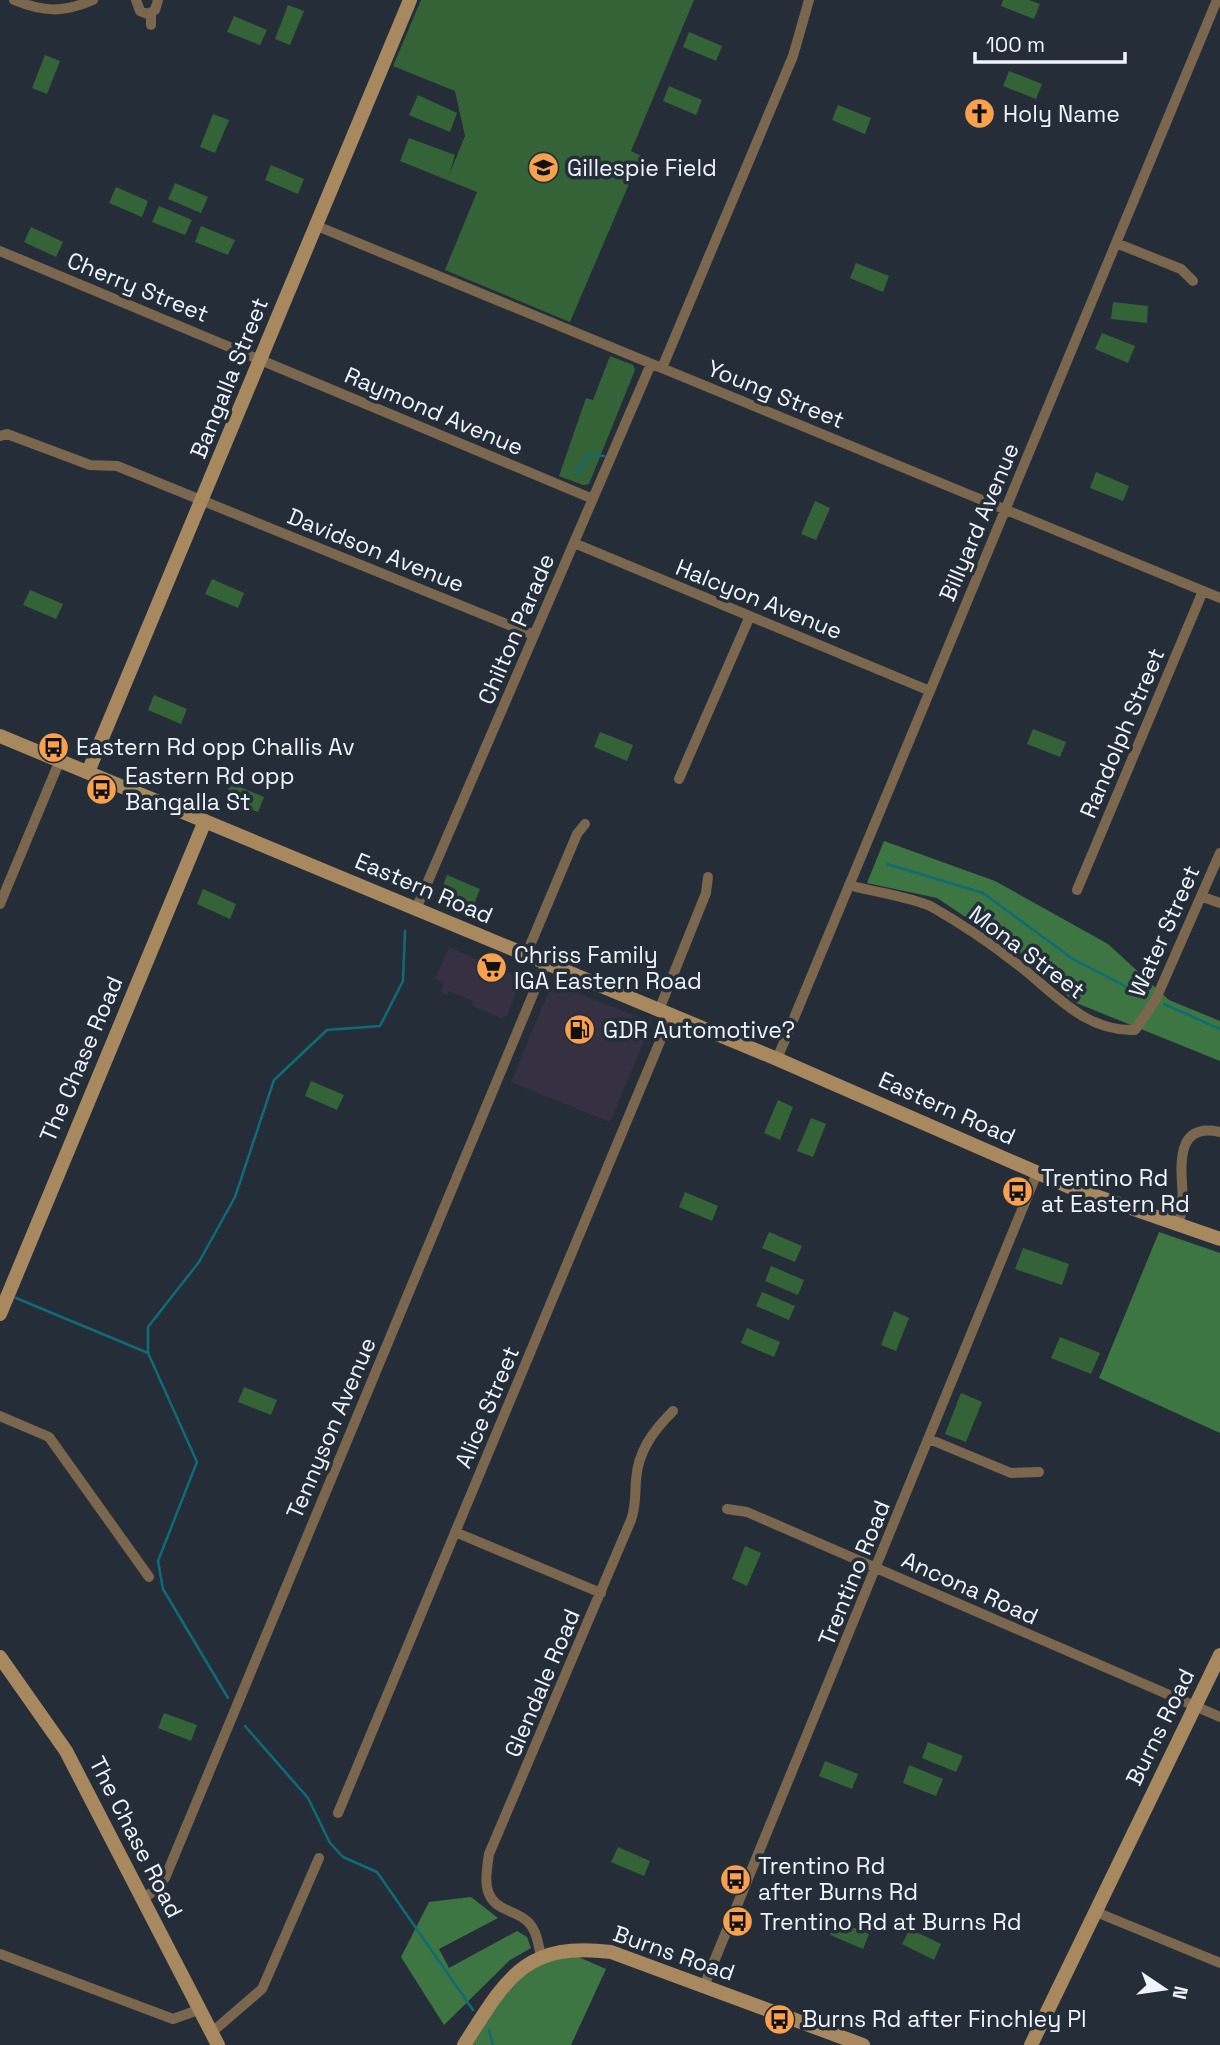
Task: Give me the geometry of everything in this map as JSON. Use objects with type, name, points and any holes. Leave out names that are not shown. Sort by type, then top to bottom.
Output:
[{"type":"main road","name":"Bangalla Street","points":[[88,772],[410,0]]},
{"type":"main road","name":"Eastern Road","points":[[0,736],[777,1059],[1037,1173],[1220,1239]]},
{"type":"main road","name":"The Chase Road","points":[[0,1314],[205,821]]},
{"type":"main road","name":"Burns Road","points":[[1031,2045],[1220,1655]]},
{"type":"main road","name":"The Chase Road","points":[[0,1657],[66,1751],[215,2039]]},
{"type":"main road","name":"Burns Road","points":[[464,2045],[500,1989],[522,1967],[541,1956],[575,1949],[611,1952],[863,2045]]},
{"type":"street","points":[[14,0],[45,11],[75,8],[93,0]]},
{"type":"street","points":[[136,0],[140,11],[151,13]]},
{"type":"street","points":[[151,25],[151,13],[157,7],[158,0]]},
{"type":"street","points":[[662,368],[793,56],[809,0]]},
{"type":"street","name":"Billyard Avenue","points":[[777,1059],[1216,0]]},
{"type":"street","name":"Young Street","points":[[317,226],[1220,598]]},
{"type":"street","points":[[1116,243],[1181,270],[1193,281]]},
{"type":"street","name":"Cherry Street","points":[[0,251],[261,359]]},
{"type":"street","name":"Raymond Avenue","points":[[261,359],[593,499]]},
{"type":"street","name":"Chilton Parade","points":[[416,909],[651,364]]},
{"type":"street","name":"Davidson Avenue","points":[[0,436],[7,434],[90,465],[117,467],[534,635]]},
{"type":"street","name":"Halcyon Avenue","points":[[574,544],[930,691]]},
{"type":"street","name":"Randolph Street","points":[[1077,890],[1202,591]]},
{"type":"street","points":[[679,779],[750,616]]},
{"type":"street","points":[[0,904],[60,761]]},
{"type":"street","points":[[527,955],[577,834],[585,824]]},
{"type":"street","name":"Water Street","points":[[1142,1024],[1203,897],[1220,853]]},
{"type":"street","name":"Alice Street","points":[[338,1813],[455,1532],[665,1012],[706,893],[708,877]]},
{"type":"street","name":"Mona Street","points":[[849,886],[923,903],[935,909],[994,946],[1037,980],[1062,1005],[1086,1018],[1116,1031],[1135,1030],[1142,1024]]},
{"type":"street","points":[[1203,897],[1220,903]]},
{"type":"street","name":"Tennyson Avenue","points":[[142,1898],[155,1891],[164,1878],[546,963]]},
{"type":"street","points":[[1177,1225],[1184,1207],[1181,1153],[1187,1141],[1206,1131],[1220,1132]]},
{"type":"street","name":"Trentino Road","points":[[704,1986],[1037,1173]]},
{"type":"street","points":[[1155,1217],[1172,1211],[1182,1198]]},
{"type":"street","name":"Glendale Road","points":[[541,1956],[536,1934],[527,1920],[498,1906],[489,1896],[489,1854],[634,1514],[639,1462],[643,1450],[654,1431],[673,1411]]},
{"type":"street","points":[[0,1416],[49,1437],[149,1577]]},
{"type":"street","points":[[929,1439],[1011,1473],[1039,1472]]},
{"type":"street","name":"Ancona Road","points":[[727,1510],[747,1512],[1220,1717]]},
{"type":"street","points":[[455,1532],[601,1593]]},
{"type":"street","points":[[215,2039],[262,1989],[320,1858]]},
{"type":"street","points":[[1096,1912],[1220,1963]]},
{"type":"street","points":[[0,1955],[173,2019],[198,2010]]},
{"type":"shaded area","points":[[449,947],[517,977],[519,985],[507,1016],[501,1018],[472,1006],[473,1001],[449,991],[447,995],[441,992],[444,983],[435,979]]},
{"type":"shaded area","points":[[556,985],[652,1022],[610,1122],[511,1082],[549,991]]},
{"type":"green space","name":"Gillespie Field","points":[[421,0],[694,0],[631,151],[641,156],[570,322],[445,270],[477,192],[400,161],[409,138],[455,155],[449,175],[465,136],[455,91],[393,66]]},
{"type":"green space","points":[[1003,0],[1029,0],[1040,4],[1034,19],[1001,6]]},
{"type":"green space","points":[[288,5],[304,11],[290,45],[275,39]]},
{"type":"green space","points":[[234,16],[267,30],[260,45],[227,32]]},
{"type":"green space","points":[[689,32],[722,46],[716,61],[683,47]]},
{"type":"green space","points":[[45,55],[60,61],[47,94],[32,88]]},
{"type":"green space","points":[[1009,71],[1042,84],[1036,99],[1003,86]]},
{"type":"green space","points":[[669,86],[702,100],[696,115],[663,101]]},
{"type":"green space","points":[[418,95],[457,113],[450,132],[409,115]]},
{"type":"green space","points":[[838,105],[871,118],[865,134],[832,120]]},
{"type":"green space","points":[[213,114],[229,120],[215,153],[200,147]]},
{"type":"green space","points":[[271,165],[304,179],[298,194],[265,180]]},
{"type":"green space","points":[[175,183],[208,197],[201,213],[168,199]]},
{"type":"green space","points":[[116,187],[148,201],[142,217],[109,203]]},
{"type":"green space","points":[[159,206],[192,220],[185,235],[152,222]]},
{"type":"green space","points":[[201,226],[235,240],[228,255],[195,242]]},
{"type":"green space","points":[[31,227],[63,242],[56,257],[24,242]]},
{"type":"green space","points":[[856,263],[889,276],[883,292],[850,278]]},
{"type":"green space","points":[[1113,302],[1148,306],[1147,323],[1111,319]]},
{"type":"green space","points":[[1102,333],[1135,346],[1128,363],[1095,349]]},
{"type":"green space","points":[[610,356],[633,365],[635,370],[589,484],[583,485],[559,476],[586,398],[593,400]]},
{"type":"green space","points":[[1096,472],[1129,486],[1123,501],[1090,488]]},
{"type":"green space","points":[[815,501],[830,508],[816,540],[801,534]]},
{"type":"green space","points":[[212,579],[244,593],[238,608],[205,594]]},
{"type":"green space","points":[[30,590],[63,604],[56,619],[23,605]]},
{"type":"green space","points":[[154,695],[187,709],[181,724],[148,710]]},
{"type":"green space","points":[[1033,729],[1066,742],[1060,757],[1027,744]]},
{"type":"green space","points":[[600,732],[633,745],[627,761],[594,747]]},
{"type":"green space","points":[[231,783],[264,797],[258,812],[225,799]]},
{"type":"green space","points":[[884,841],[995,881],[1108,944],[1169,1000],[1220,1021],[1220,1061],[1074,1002],[1030,960],[937,898],[867,883]]},
{"type":"green space","points":[[447,875],[480,889],[474,904],[441,891]]},
{"type":"green space","points":[[203,889],[236,904],[230,919],[197,904]]},
{"type":"green space","points":[[311,1081],[344,1095],[337,1110],[305,1096]]},
{"type":"green space","points":[[778,1100],[793,1107],[780,1140],[764,1133]]},
{"type":"green space","points":[[811,1118],[826,1124],[813,1157],[797,1151]]},
{"type":"green space","points":[[685,1192],[718,1206],[712,1221],[679,1207]]},
{"type":"green space","points":[[769,1232],[802,1246],[795,1262],[762,1248]]},
{"type":"green space","points":[[1159,1232],[1220,1253],[1220,1433],[1099,1378]]},
{"type":"green space","points":[[1023,1248],[1069,1264],[1062,1285],[1015,1269]]},
{"type":"green space","points":[[771,1266],[804,1280],[798,1295],[765,1281]]},
{"type":"green space","points":[[762,1292],[795,1306],[789,1320],[756,1306]]},
{"type":"green space","points":[[894,1311],[909,1318],[896,1351],[881,1345]]},
{"type":"green space","points":[[747,1328],[780,1342],[774,1357],[741,1343]]},
{"type":"green space","points":[[1060,1337],[1100,1353],[1091,1374],[1051,1358]]},
{"type":"green space","points":[[244,1387],[277,1400],[271,1415],[238,1402]]},
{"type":"green space","points":[[961,1393],[982,1402],[966,1442],[945,1434]]},
{"type":"green space","points":[[745,1546],[761,1553],[747,1586],[732,1579]]},
{"type":"green space","points":[[164,1713],[197,1725],[191,1741],[158,1728]]},
{"type":"green space","points":[[928,1742],[963,1756],[956,1772],[922,1758]]},
{"type":"green space","points":[[825,1761],[858,1774],[852,1789],[819,1776]]},
{"type":"green space","points":[[909,1765],[943,1779],[936,1796],[903,1783]]},
{"type":"green space","points":[[618,1847],[650,1861],[644,1876],[611,1862]]},
{"type":"green space","points":[[471,1897],[498,1918],[439,1949],[449,1968],[517,1931],[527,1937],[531,1948],[510,1960],[444,2025],[401,1957],[429,1902]]},
{"type":"green space","points":[[836,1920],[869,1934],[863,1949],[830,1935]]},
{"type":"green space","points":[[910,1929],[941,1944],[934,1960],[902,1944]]},
{"type":"green space","points":[[574,1955],[606,1969],[571,2045],[470,2045],[508,1986],[548,1956]]},
{"type":"waterway","points":[[576,474],[589,455],[604,456]]},
{"type":"waterway","points":[[532,613],[546,579]]},
{"type":"waterway","points":[[887,864],[983,893],[1073,959],[1144,996]]},
{"type":"waterway","points":[[228,1698],[163,1589],[158,1561],[197,1462],[148,1353],[148,1327],[199,1262],[235,1197],[274,1080],[327,1030],[380,1026],[403,981],[405,931]]},
{"type":"waterway","points":[[1164,1004],[1220,1029]]},
{"type":"waterway","points":[[16,1298],[148,1353]]},
{"type":"waterway","points":[[245,1726],[308,1798],[330,1843],[343,1857],[377,1872],[473,2010]]},
{"type":"waterway","points":[[489,2030],[493,2045]]},
{"type":"place","name":"Holy Name","points":[[980,114]]},
{"type":"place","name":"Gillespie Field","points":[[544,168]]},
{"type":"place","name":"Eastern Rd opp Challis Av","points":[[53,747]]},
{"type":"place","name":"Eastern Rd opp Bangalla St","points":[[102,789]]},
{"type":"place","name":"Chriss Family IGA Eastern Road","points":[[491,968]]},
{"type":"place","name":"GDR Automotive?","points":[[580,1030]]},
{"type":"place","name":"Trentino Rd at Eastern Rd","points":[[1018,1191]]},
{"type":"place","name":"Trentino Rd after Burns Rd","points":[[735,1879]]},
{"type":"place","name":"Trentino Rd at Burns Rd","points":[[737,1922]]},
{"type":"place","name":"Burns Rd after Finchley Pl","points":[[779,2019]]}]
